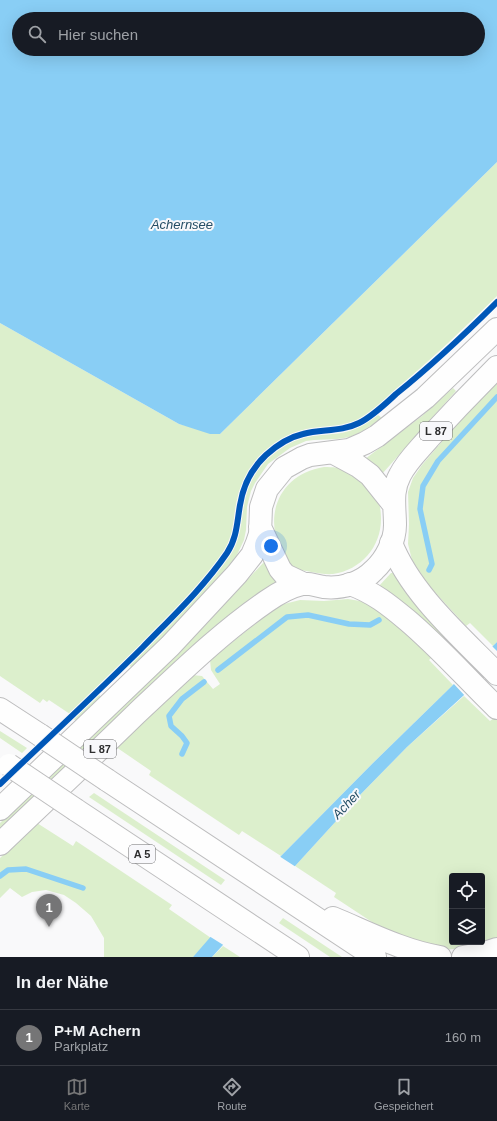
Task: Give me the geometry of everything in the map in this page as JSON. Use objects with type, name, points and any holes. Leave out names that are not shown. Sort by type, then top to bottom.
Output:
[{"type":"main road","name":"L 87","points":[[332,452],[358,447],[377,436],[425,398],[497,329]]},
{"type":"main road","name":"L 87","points":[[394,505],[396,483],[399,475],[458,406],[497,367]]},
{"type":"main road","points":[[332,452],[358,466],[370,474],[394,505],[395,526],[392,543],[384,559],[369,575],[350,584],[329,587],[304,584],[285,575],[280,569],[260,527],[263,498],[278,474],[293,462],[310,455],[332,452]]},
{"type":"main road","name":"L 87","points":[[0,809],[170,646],[210,604],[252,555],[257,543],[260,527]]},
{"type":"main road","points":[[392,543],[399,560],[431,605],[497,674]]},
{"type":"main road","name":"L 87","points":[[0,844],[205,650],[268,600],[284,590],[304,584]]},
{"type":"main road","points":[[350,584],[368,591],[379,598],[427,638],[495,706]]},
{"type":"main road","points":[[0,709],[374,957]]},
{"type":"main road","name":"A 5","points":[[4,762],[298,957]]},
{"type":"main road","points":[[292,902],[400,946],[440,957]]},
{"type":"main road","points":[[463,957],[481,954],[497,949]]},
{"type":"green space","points":[[497,162],[497,296],[460,332],[370,413],[354,422],[347,424],[296,432],[274,444],[264,452],[251,468],[241,487],[228,545],[207,574],[170,616],[70,714],[49,700],[47,702],[43,699],[40,703],[0,676],[0,323],[179,424],[220,434]]},
{"type":"green space","points":[[497,381],[497,642],[493,646],[470,623],[466,626],[430,587],[412,560],[408,544],[408,492],[413,478],[422,465],[461,419]]},
{"type":"green space","points":[[453,388],[456,391],[382,474],[365,459],[422,416]]},
{"type":"green space","points":[[378,415],[382,418],[363,431],[350,437],[306,441],[290,448],[268,464],[251,491],[247,507],[244,540],[236,557],[196,604],[134,668],[129,666],[195,597],[230,554],[237,538],[248,486],[255,473],[265,461],[274,452],[289,443],[305,437],[353,430]]},
{"type":"green space","points":[[324,467],[345,470],[353,475],[376,495],[381,513],[380,529],[377,539],[368,556],[352,568],[333,574],[293,569],[289,566],[276,537],[274,523],[275,510],[280,497],[287,487],[297,478],[309,471]]},
{"type":"green space","points":[[264,562],[277,581],[262,591],[0,830],[0,823],[178,654]]},
{"type":"green space","points":[[391,573],[394,573],[457,648],[453,652],[379,586]]},
{"type":"green space","points":[[348,599],[360,601],[378,608],[432,657],[429,660],[453,685],[281,856],[242,831],[239,835],[149,775],[151,771],[116,747],[192,675],[202,676],[213,689],[220,684],[211,670],[210,660],[274,609],[284,604],[300,600],[324,601]]},
{"type":"green space","points":[[99,694],[101,698],[77,721],[73,719]]},
{"type":"green space","points":[[464,696],[490,721],[495,717],[497,719],[497,941],[485,944],[485,873],[449,873],[449,945],[479,945],[459,949],[444,949],[436,948],[378,926],[334,897],[336,893],[295,866],[359,796],[407,747]]},
{"type":"green space","points":[[0,731],[27,748],[22,753],[0,738]]},
{"type":"green space","points":[[94,793],[225,880],[221,885],[89,797]]},
{"type":"green space","points":[[37,823],[73,846],[76,841],[172,905],[169,909],[211,938],[193,957],[104,957],[104,938],[91,916],[64,895],[46,890],[32,892],[22,897],[10,888],[0,898],[0,858]]},
{"type":"green space","points":[[283,918],[342,957],[330,957],[279,923]]},
{"type":"green space","points":[[223,946],[240,957],[212,957]]},
{"type":"water","name":"Achernsee","points":[[0,0],[497,0],[497,162],[220,434],[210,434],[179,424],[0,323]]},
{"type":"water","name":"Acher","points":[[497,642],[497,665],[407,747],[359,796],[212,957],[193,957],[281,856],[373,763]]},
{"type":"pier","points":[[491,645],[497,651],[497,668],[466,697],[453,683]]},
{"type":"pier","points":[[279,856],[296,867],[225,946],[209,936]]},
{"type":"waterway","points":[[429,570],[432,564],[420,509],[423,486],[438,461],[497,397]]},
{"type":"waterway","points":[[218,670],[287,617],[308,615],[349,624],[370,625],[379,620]]},
{"type":"waterway","points":[[182,754],[187,743],[171,726],[169,716],[182,699],[204,682]]},
{"type":"waterway","points":[[0,876],[8,870],[26,869],[83,888]]},
{"type":"cycle path","points":[[0,784],[143,647],[187,602],[218,566],[233,542],[241,498],[246,484],[256,466],[266,455],[283,442],[298,435],[345,428],[359,423],[369,417],[435,361],[497,302]]},
{"type":"place","name":"P+M Achern","points":[[49,927]]}]
